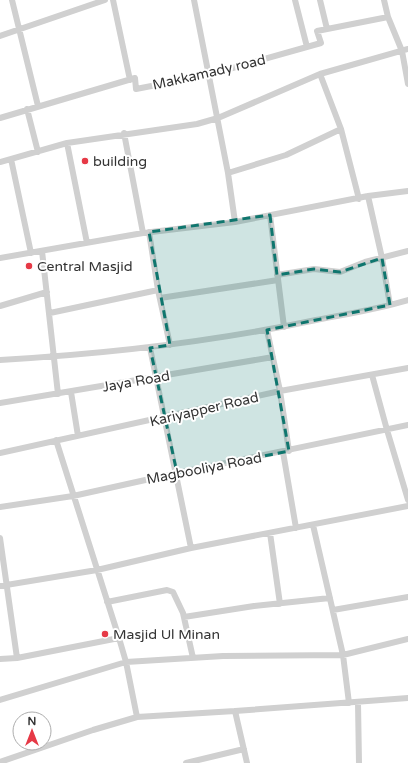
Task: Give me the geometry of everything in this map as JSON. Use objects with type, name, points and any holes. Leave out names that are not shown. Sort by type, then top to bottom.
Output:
[{"type":"street","points":[[12,0],[38,106]]},
{"type":"street","points":[[0,36],[105,0]]},
{"type":"street","points":[[113,0],[130,80]]},
{"type":"street","points":[[194,0],[208,76],[218,118],[235,222]]},
{"type":"street","points":[[295,0],[307,47]]},
{"type":"street","points":[[320,0],[327,29],[388,16]]},
{"type":"street","points":[[384,0],[388,16],[405,50],[408,84]]},
{"type":"street","name":"Makkamady road","points":[[0,118],[134,78],[136,89],[208,76],[321,44],[317,31],[327,29]]},
{"type":"street","points":[[0,162],[67,144],[124,133],[197,124],[218,118],[320,74],[405,50]]},
{"type":"street","points":[[320,74],[341,129],[359,199]]},
{"type":"street","points":[[27,109],[38,152]]},
{"type":"street","points":[[228,173],[286,155],[341,129]]},
{"type":"street","points":[[124,133],[170,345]]},
{"type":"street","points":[[67,144],[87,243]]},
{"type":"street","points":[[11,159],[31,253]]},
{"type":"street","points":[[0,258],[146,232],[235,222],[359,199],[368,196],[408,191]]},
{"type":"street","points":[[368,196],[382,258],[390,305]]},
{"type":"street","points":[[270,215],[284,327]]},
{"type":"street","points":[[42,251],[58,394]]},
{"type":"street","points":[[160,298],[314,269],[340,272],[408,251]]},
{"type":"street","points":[[50,313],[158,290]]},
{"type":"street","points":[[0,306],[46,292]]},
{"type":"street","points":[[0,360],[55,357],[150,348],[284,327],[408,300]]},
{"type":"street","points":[[267,330],[280,391],[296,528]]},
{"type":"street","points":[[150,348],[177,473],[191,548]]},
{"type":"street","name":"Jaya Road","points":[[0,403],[156,378],[273,357]]},
{"type":"street","name":"Kariyapper Road","points":[[0,453],[164,418],[280,391],[408,368]]},
{"type":"street","points":[[372,375],[408,500]]},
{"type":"street","points":[[71,392],[78,436]]},
{"type":"street","name":"Magbooliya Road","points":[[0,507],[73,496],[177,473],[408,426]]},
{"type":"street","points":[[56,440],[119,638],[126,662],[137,717]]},
{"type":"street","points":[[0,586],[97,570],[191,548],[408,506]]},
{"type":"street","points":[[313,525],[343,655],[349,703]]},
{"type":"street","points":[[270,533],[280,604]]},
{"type":"street","points":[[0,538],[17,658]]},
{"type":"street","points":[[107,602],[167,590],[173,592],[184,617],[193,658]]},
{"type":"street","points":[[333,610],[408,597]]},
{"type":"street","points":[[184,617],[330,598]]},
{"type":"street","points":[[0,659],[17,658],[119,638]]},
{"type":"street","points":[[0,700],[126,662],[223,656],[343,655],[408,639]]},
{"type":"street","points":[[0,762],[93,730],[137,717],[358,703],[408,698]]},
{"type":"street","points":[[358,703],[359,763]]},
{"type":"street","points":[[235,711],[247,763]]},
{"type":"street","points":[[186,763],[244,749]]},
{"type":"highlighted area","points":[[270,215],[277,275],[314,269],[340,272],[382,258],[390,305],[267,330],[289,451],[177,473],[150,348],[170,345],[149,232]]},
{"type":"place","name":"building","points":[[85,161]]},
{"type":"place","name":"Central Masjid","points":[[29,266]]},
{"type":"place","name":"Masjid Ul Minan","points":[[105,634]]}]
